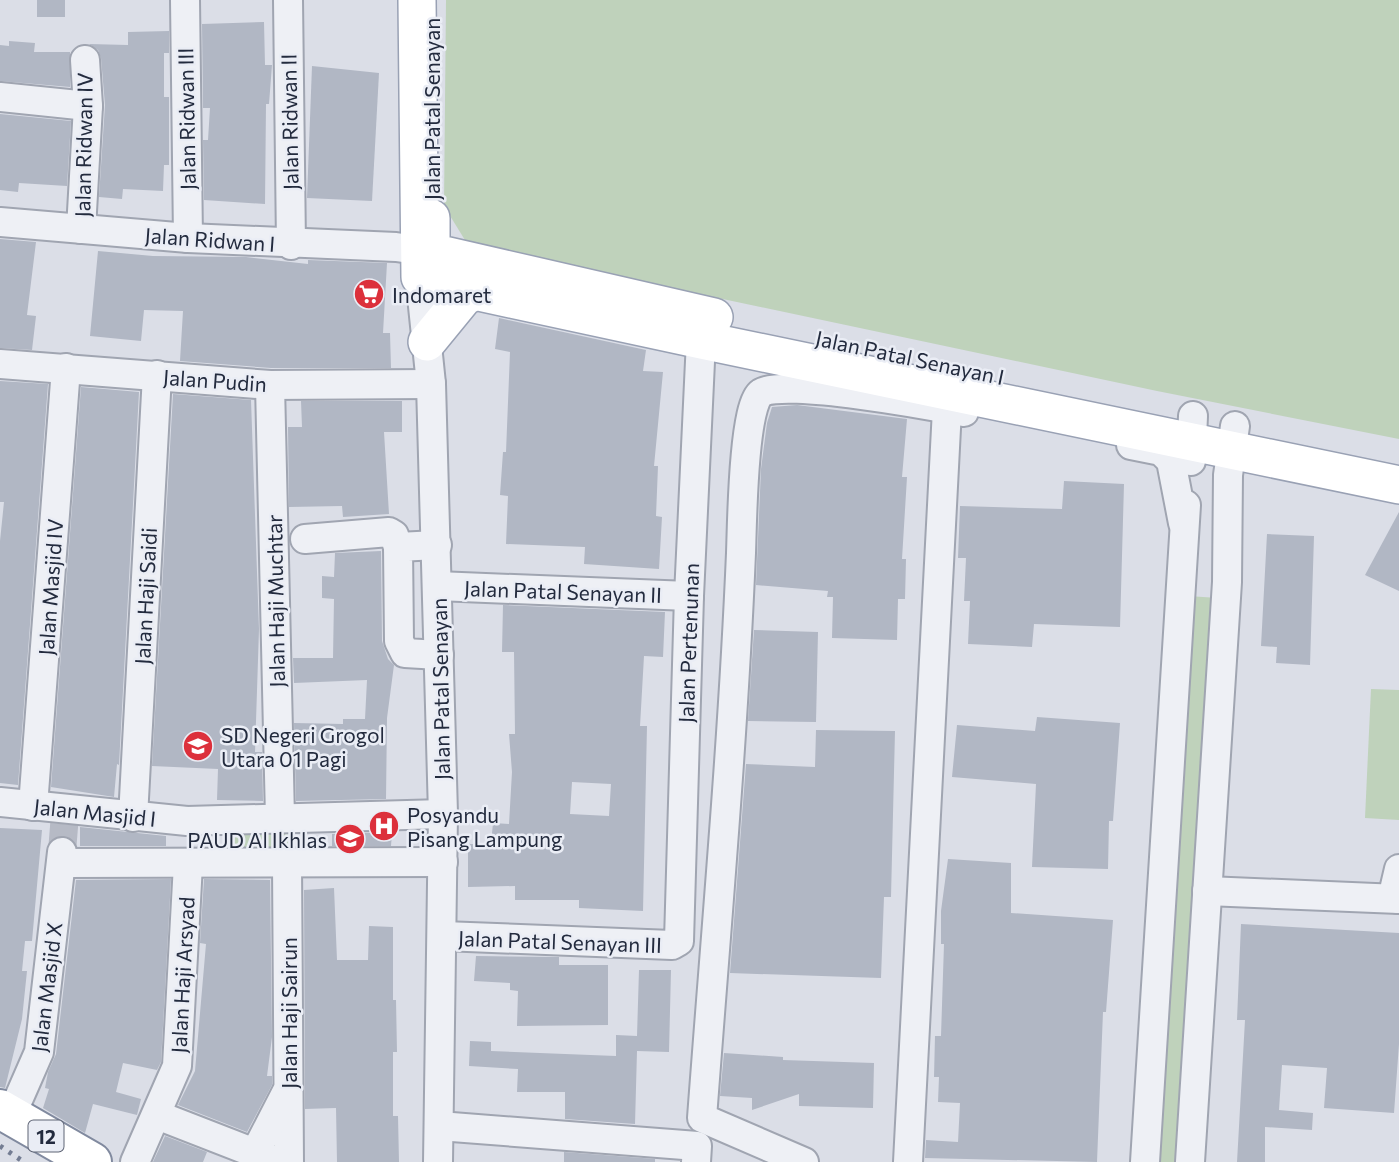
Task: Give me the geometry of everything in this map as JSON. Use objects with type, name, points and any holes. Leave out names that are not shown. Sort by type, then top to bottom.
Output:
[{"type":"highway","name":"12","points":[[5,1112],[92,1162]]},
{"type":"main road","name":"Jalan Patal Senayan","points":[[417,0],[425,272]]},
{"type":"main road","name":"Jalan Patal Senayan","points":[[425,272],[431,0]]},
{"type":"main road","name":"Jalan Patal Senayan I","points":[[425,272],[474,291],[701,340],[1193,428]]},
{"type":"main road","name":"Jalan Patal Senayan I","points":[[425,272],[694,313],[1233,437],[1399,464]]},
{"type":"main road","points":[[427,342],[463,298],[474,291]]},
{"type":"main road","name":"Jalan Patal Senayan I","points":[[1233,437],[1399,485]]},
{"type":"street","name":"Jalan Ridwan III","points":[[185,0],[188,238]]},
{"type":"street","name":"Jalan Ridwan II","points":[[288,0],[292,245]]},
{"type":"street","name":"Jalan Ridwan IV","points":[[81,229],[88,106],[85,60]]},
{"type":"street","points":[[0,97],[88,106]]},
{"type":"street","name":"Jalan Ridwan I","points":[[0,222],[292,245],[425,272]]},
{"type":"street","name":"Jalan Patal Senayan","points":[[425,272],[437,545],[443,814],[438,1162]]},
{"type":"street","name":"Jalan Pertenunan","points":[[676,944],[681,924],[689,596],[701,340]]},
{"type":"street","name":"Jalan Pudin","points":[[0,364],[270,385],[431,384]]},
{"type":"street","name":"Jalan Masjid IV","points":[[33,806],[66,368]]},
{"type":"street","name":"Jalan Haji Saidi","points":[[133,817],[157,375]]},
{"type":"street","name":"Jalan Haji Muchtar","points":[[270,385],[280,818]]},
{"type":"street","points":[[804,1162],[702,1118],[736,676],[744,464],[753,405],[761,393],[773,388],[846,393],[947,409],[1161,451],[1171,461],[1183,523]]},
{"type":"street","points":[[908,1162],[947,409]]},
{"type":"street","points":[[1145,1162],[1183,523],[1191,472],[1193,428]]},
{"type":"street","points":[[1190,1162],[1227,582],[1233,437]]},
{"type":"street","points":[[306,538],[389,532],[394,535],[398,547],[400,647],[405,653],[439,655]]},
{"type":"street","points":[[398,547],[437,545]]},
{"type":"street","points":[[1180,577],[1227,582]]},
{"type":"street","name":"Jalan Patal Senayan II","points":[[437,586],[689,596]]},
{"type":"street","name":"Jalan Masjid I","points":[[0,802],[65,813],[187,821],[443,814]]},
{"type":"street","name":"Jalan Masjid X","points":[[5,1112],[39,1052],[62,858],[188,864]]},
{"type":"street","points":[[188,864],[443,862]]},
{"type":"street","name":"Jalan Haji Arsyad","points":[[135,1162],[171,1085],[180,1047],[188,864]]},
{"type":"street","name":"Jalan Haji Sairun","points":[[287,864],[289,1162]]},
{"type":"street","points":[[1207,891],[1398,899],[1395,886],[1399,869]]},
{"type":"street","name":"Jalan Patal Senayan III","points":[[443,936],[676,944]]},
{"type":"street","points":[[157,1115],[266,1158],[288,1088]]},
{"type":"street","points":[[439,1126],[697,1154]]},
{"type":"green space","points":[[446,0],[1399,0],[1399,439],[1157,391],[468,245],[444,206]]},
{"type":"green space","points":[[1188,596],[1218,598],[1184,1162],[1156,1162]]},
{"type":"green space","points":[[1371,689],[1399,690],[1399,820],[1365,818]]},
{"type":"green space","points":[[226,823],[288,823],[288,860],[225,859]]},
{"type":"building","points":[[37,0],[65,0],[65,17],[37,17]]},
{"type":"building","points":[[264,22],[265,65],[272,65],[269,104],[266,104],[265,204],[204,200],[203,140],[208,140],[210,108],[203,108],[202,24]]},
{"type":"building","points":[[169,31],[169,53],[164,53],[164,97],[169,97],[169,165],[164,165],[163,191],[123,189],[122,199],[99,197],[105,105],[101,58],[98,50],[89,44],[128,45],[128,32]]},
{"type":"building","points":[[9,41],[35,43],[34,52],[70,52],[70,87],[0,81],[0,45],[9,46]]},
{"type":"building","points":[[312,66],[379,73],[372,201],[307,198]]},
{"type":"building","points":[[0,114],[71,121],[67,186],[19,183],[18,192],[0,190]]},
{"type":"building","points":[[0,239],[36,242],[27,315],[36,316],[32,350],[0,348]]},
{"type":"building","points":[[98,251],[153,256],[246,257],[308,264],[308,260],[387,263],[383,333],[390,333],[391,368],[271,368],[180,361],[183,311],[144,310],[141,341],[90,336]]},
{"type":"building","points":[[499,318],[646,350],[643,371],[663,372],[654,466],[658,466],[656,516],[662,517],[659,569],[584,564],[585,547],[506,544],[508,496],[500,495],[503,452],[506,452],[510,352],[495,349]]},
{"type":"building","points":[[0,381],[48,384],[18,785],[0,783],[0,541],[4,502],[0,502]]},
{"type":"building","points":[[81,387],[139,392],[119,765],[117,764],[114,797],[51,787]]},
{"type":"building","points":[[173,394],[251,400],[259,629],[255,752],[262,752],[263,801],[217,800],[218,769],[152,766]]},
{"type":"building","points":[[301,401],[402,401],[402,432],[384,432],[389,514],[343,517],[342,506],[289,507],[288,427],[302,427]]},
{"type":"building","points":[[797,405],[907,419],[902,477],[907,477],[902,559],[906,559],[905,599],[898,599],[897,640],[832,638],[833,597],[827,597],[828,591],[756,585],[761,469],[767,423],[772,407]]},
{"type":"building","points":[[1064,481],[1124,484],[1120,627],[1034,624],[1032,647],[968,644],[970,601],[964,601],[966,558],[958,558],[960,506],[1062,509]]},
{"type":"building","points":[[1399,512],[1399,591],[1365,575]]},
{"type":"building","points":[[1267,534],[1314,536],[1310,665],[1276,663],[1277,647],[1261,646]]},
{"type":"building","points":[[381,551],[382,641],[388,659],[394,665],[387,718],[386,799],[296,801],[294,723],[343,724],[343,719],[365,719],[367,680],[294,683],[293,658],[333,658],[334,599],[322,598],[322,576],[334,577],[335,553]]},
{"type":"building","points":[[503,605],[665,612],[663,657],[644,656],[640,726],[647,726],[643,911],[579,908],[579,900],[515,900],[515,886],[468,887],[468,844],[491,844],[493,823],[509,824],[512,772],[509,734],[515,734],[514,652],[502,652]],"holes":[[[572,782],[611,784],[609,816],[570,814]]]},
{"type":"building","points":[[754,630],[818,632],[816,722],[748,721]]},
{"type":"building","points":[[1037,717],[1120,723],[1113,821],[1109,821],[1108,869],[1032,867],[1036,784],[952,777],[957,725],[1035,731]]},
{"type":"building","points":[[816,730],[895,731],[891,897],[884,897],[881,978],[730,973],[746,764],[815,767]]},
{"type":"building","points":[[80,827],[166,836],[166,846],[80,846]]},
{"type":"building","points":[[0,828],[42,830],[32,941],[25,941],[22,971],[27,971],[22,1019],[5,1088],[0,1087]]},
{"type":"building","points":[[392,832],[391,846],[332,846],[332,834]]},
{"type":"building","points":[[948,859],[1011,863],[1011,913],[1113,920],[1106,1012],[1103,1012],[1097,1162],[925,1158],[926,1140],[958,1142],[960,1103],[938,1102],[939,1077],[934,1077],[935,1036],[941,1036],[944,944],[941,944],[941,911]]},
{"type":"building","points":[[171,879],[161,1062],[157,1070],[123,1063],[116,1092],[141,1099],[137,1115],[93,1104],[85,1133],[43,1108],[49,1089],[45,1088],[48,1072],[56,1054],[76,880]]},
{"type":"building","points":[[204,879],[270,880],[272,1037],[267,1076],[272,1076],[272,1085],[247,1132],[178,1105],[195,1071],[206,944],[200,943]]},
{"type":"building","points":[[334,888],[337,960],[368,960],[369,926],[393,927],[393,1000],[396,1000],[397,1052],[393,1052],[393,1116],[398,1116],[399,1162],[337,1162],[336,1108],[305,1109],[304,890]]},
{"type":"building","points":[[1241,924],[1399,933],[1399,1044],[1394,1113],[1324,1108],[1327,1068],[1282,1065],[1279,1110],[1313,1113],[1312,1130],[1265,1127],[1265,1162],[1237,1162],[1245,1020],[1237,1020]]},
{"type":"building","points":[[476,956],[559,957],[559,965],[608,965],[608,1025],[517,1026],[518,991],[510,990],[510,983],[474,981]]},
{"type":"building","points":[[639,970],[671,970],[669,1052],[637,1051],[635,1124],[565,1119],[565,1092],[517,1092],[518,1069],[469,1066],[470,1041],[491,1042],[491,1051],[616,1056],[616,1035],[637,1036]]},
{"type":"building","points":[[724,1053],[783,1057],[783,1060],[874,1063],[873,1108],[799,1106],[799,1094],[752,1110],[752,1098],[720,1096]]},
{"type":"building","points":[[165,1136],[207,1152],[203,1162],[153,1162]]},
{"type":"building","points":[[564,1152],[655,1159],[655,1162],[564,1162]]},
{"type":"tunnel","points":[[62,852],[65,814]]},
{"type":"railway","points":[[0,1146],[24,1162]]},
{"type":"place","name":"Indomaret","points":[[369,294]]},
{"type":"place","name":"SD Negeri Grogol Utara 01 Pagi","points":[[198,746]]},
{"type":"place","name":"Posyandu Pisang Lampung","points":[[384,826]]},
{"type":"place","name":"PAUD Al Ikhlas","points":[[350,839]]}]
